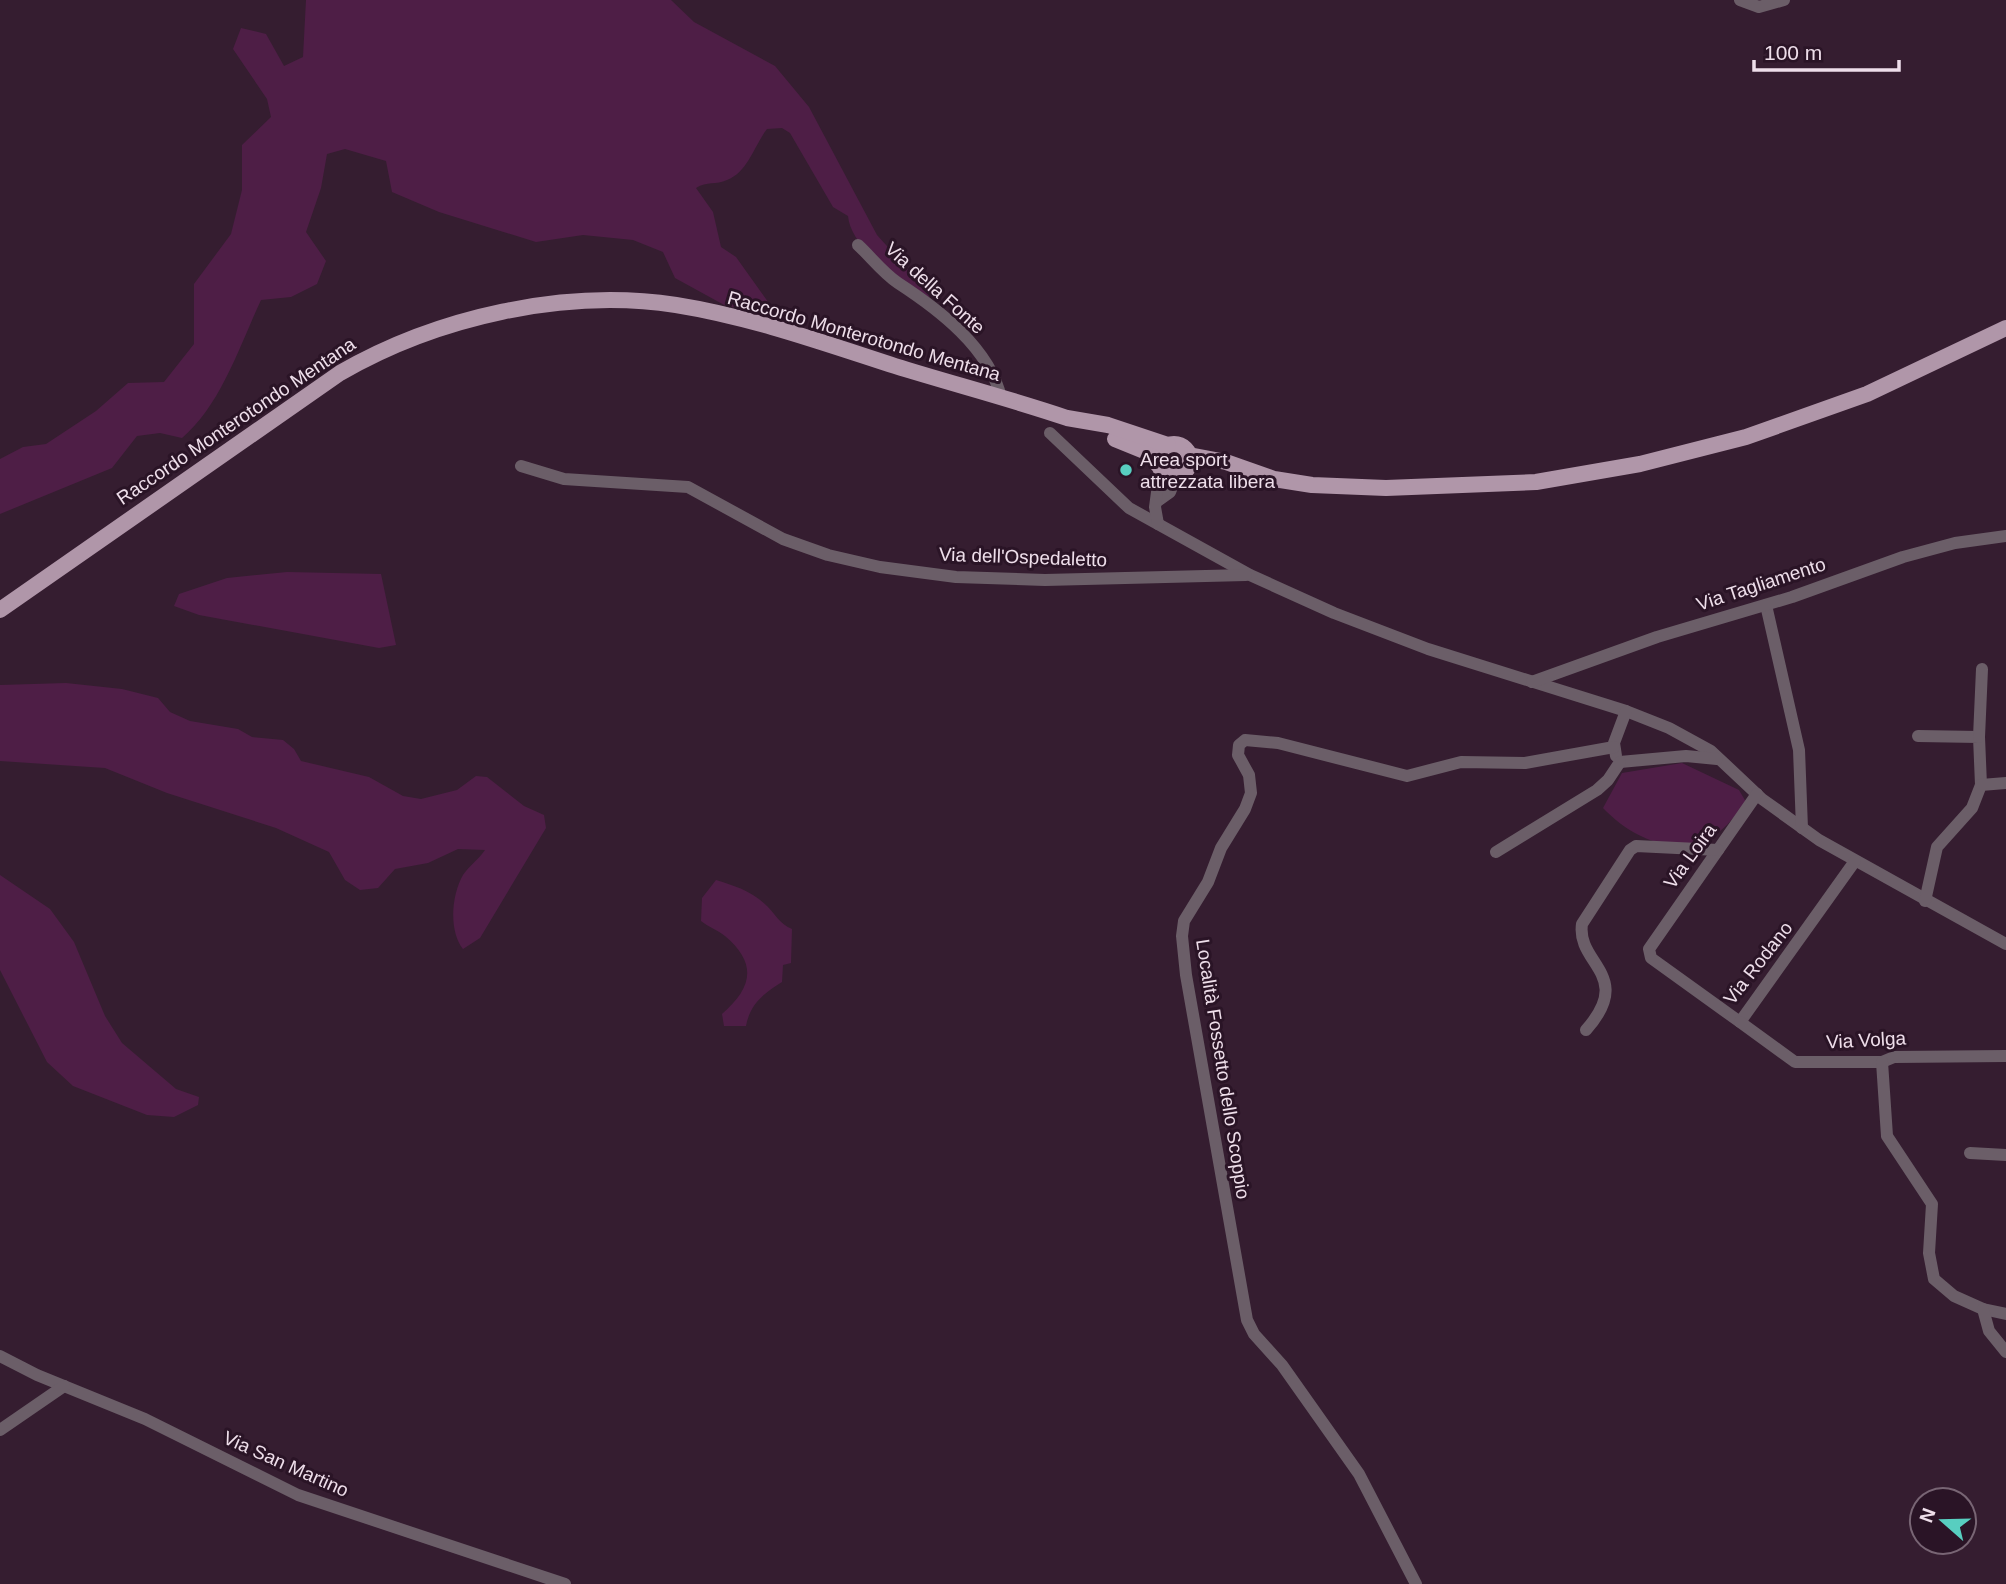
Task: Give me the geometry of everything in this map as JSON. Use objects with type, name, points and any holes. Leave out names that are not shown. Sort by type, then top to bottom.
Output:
[{"type":"main road","name":"Raccordo Monterotondo Mentana","points":[[0,610],[340,373],[412,337],[508,311],[607,301],[676,305],[794,334],[1068,418],[1108,425],[1168,445]]},
{"type":"main road","points":[[1068,418],[1139,448],[1167,476],[1205,469],[1255,474],[1301,484],[1386,488],[1536,482],[1640,464],[1727,443],[1836,406],[2006,328]]},
{"type":"main road","points":[[1159,467],[1160,450],[1168,445],[1178,444],[1189,455],[1226,462],[1255,474]]},
{"type":"main road","points":[[1180,475],[1189,465],[1189,455]]},
{"type":"street","points":[[1740,0],[1759,8],[1784,0]]},
{"type":"street","name":"Via della Fonte","points":[[858,245],[961,334],[994,373],[1001,398]]},
{"type":"street","points":[[1050,433],[1124,504],[1250,575],[1334,613],[1428,649],[1626,711],[1670,728],[1711,751],[1757,794],[1802,828],[1925,901],[2006,944]]},
{"type":"street","name":"Via dell'Ospedaletto","points":[[521,467],[564,479],[688,487],[783,539],[828,555],[880,566],[956,577],[1045,580],[1250,575]]},
{"type":"street","points":[[1158,524],[1156,502],[1159,467]]},
{"type":"street","points":[[1156,502],[1170,492],[1180,475]]},
{"type":"street","name":"Via Tagliamento","points":[[1532,682],[1657,637],[1766,605],[1915,553],[1955,543],[2006,536]]},
{"type":"street","points":[[1766,605],[1799,750],[1802,828]]},
{"type":"street","points":[[1925,901],[1937,847],[1969,811],[1981,785],[1979,737],[1982,668]]},
{"type":"street","points":[[1620,762],[1614,747],[1626,711]]},
{"type":"street","points":[[1919,736],[1979,737]]},
{"type":"street","name":"Località Fossetto dello Scoppio","points":[[1416,1584],[1359,1474],[1282,1365],[1254,1334],[1247,1320],[1186,975],[1183,926],[1208,882],[1225,840],[1248,803],[1250,778],[1239,760],[1237,749],[1245,740],[1278,743],[1407,776],[1461,762],[1525,762],[1614,747]]},
{"type":"street","points":[[1620,762],[1686,755],[1721,760]]},
{"type":"street","points":[[1496,852],[1597,790],[1608,780],[1620,762]]},
{"type":"street","points":[[1981,785],[2006,783]]},
{"type":"street","name":"Via Loira","points":[[1653,941],[1757,794]]},
{"type":"street","points":[[1586,1030],[1596,1019],[1606,996],[1600,969],[1586,943],[1582,925],[1630,850],[1644,845],[1668,850],[1698,847],[1718,850]]},
{"type":"street","name":"Via Rodano","points":[[1653,941],[1649,949],[1651,958],[1740,1022],[1854,860]]},
{"type":"street","name":"Via Volga","points":[[1740,1022],[1795,1062],[1882,1062],[1894,1056],[2006,1056]]},
{"type":"street","points":[[1882,1062],[1887,1136],[1932,1204],[1929,1253],[1933,1276],[1949,1294],[1983,1309],[2006,1314]]},
{"type":"street","points":[[1970,1153],[2006,1155]]},
{"type":"street","points":[[1983,1309],[1989,1331],[2006,1352]]},
{"type":"street","name":"Via San Martino","points":[[0,1356],[145,1419],[298,1495],[565,1584]]},
{"type":"street","points":[[0,1430],[64,1386]]},
{"type":"shaded area","points":[[306,0],[671,0],[694,22],[775,66],[809,107],[877,235],[923,286],[930,298],[893,274],[858,241],[848,216],[833,207],[790,133],[782,128],[767,129],[745,165],[734,176],[696,188],[713,212],[721,247],[736,257],[771,306],[769,312],[726,306],[675,278],[663,252],[633,240],[583,235],[536,242],[439,212],[392,192],[386,161],[345,149],[327,154],[321,188],[306,232],[326,261],[317,284],[291,297],[261,300],[219,392],[196,424],[182,438],[160,433],[137,436],[112,468],[0,514],[0,459],[23,447],[46,444],[96,411],[128,383],[164,382],[194,344],[194,284],[231,234],[242,190],[242,145],[271,117],[267,99],[233,49],[241,28],[266,34],[284,66],[303,57]]},
{"type":"shaded area","points":[[287,572],[381,574],[396,645],[379,648],[199,615],[174,606],[179,594],[227,578]]},
{"type":"shaded area","points":[[66,683],[122,689],[158,698],[170,712],[190,721],[238,729],[252,737],[283,740],[294,749],[301,761],[369,777],[403,796],[421,799],[457,790],[476,776],[487,777],[524,806],[544,815],[546,828],[480,938],[463,949],[455,933],[453,914],[456,893],[463,875],[485,850],[458,849],[428,863],[395,869],[378,888],[360,890],[345,880],[329,852],[276,828],[167,793],[105,768],[0,761],[0,685]]},
{"type":"shaded area","points":[[1682,763],[1739,790],[1746,802],[1720,831],[1689,844],[1673,845],[1643,837],[1603,808],[1622,773]]},
{"type":"shaded area","points":[[0,875],[50,909],[74,942],[105,1016],[122,1043],[176,1089],[199,1097],[198,1105],[174,1117],[147,1115],[73,1086],[47,1062],[0,970]]},
{"type":"shaded area","points":[[716,880],[755,896],[792,929],[791,963],[783,965],[782,982],[759,1000],[751,1011],[746,1026],[724,1026],[722,1014],[740,995],[745,985],[747,976],[743,956],[725,936],[701,921],[702,898]]},
{"type":"place","name":"Area sport attrezzata libera","points":[[1126,470]]}]
